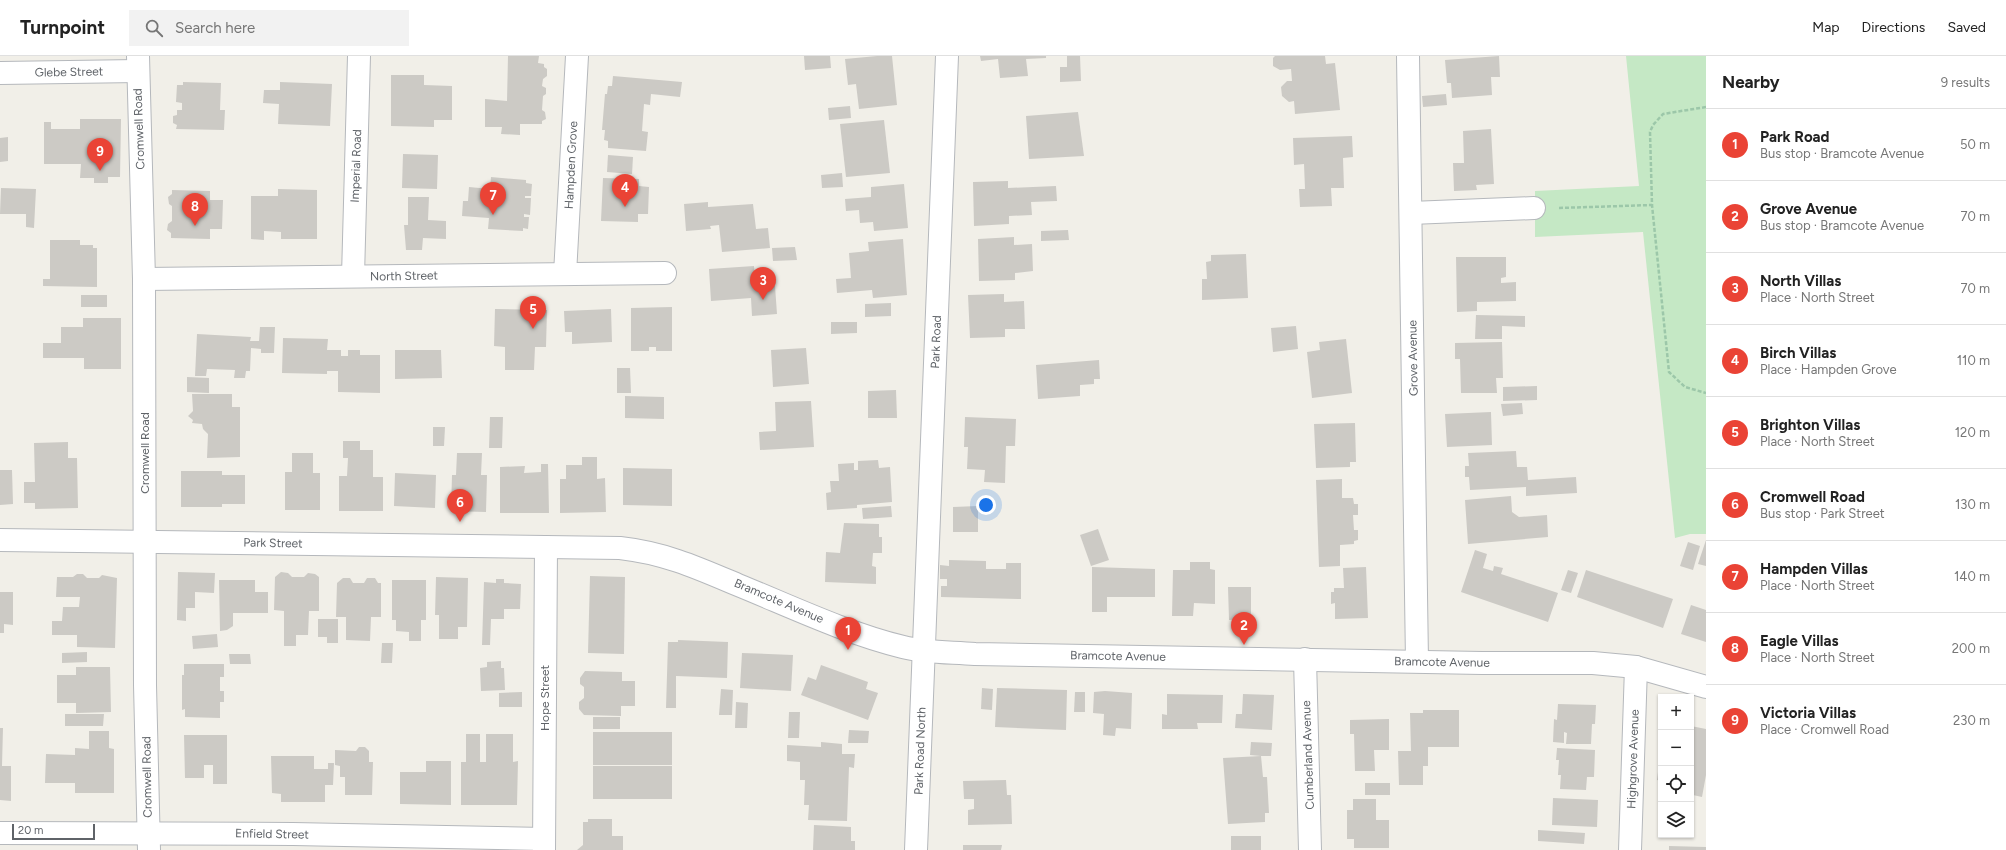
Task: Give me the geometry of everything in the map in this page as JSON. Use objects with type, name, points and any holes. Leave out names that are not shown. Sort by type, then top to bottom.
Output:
[{"type":"street","name":"Imperial Road","points":[[353,276],[359,56]]},
{"type":"street","name":"Hampden Grove","points":[[565,274],[577,56]]},
{"type":"street","name":"Park Road","points":[[924,651],[946,56]]},
{"type":"street","name":"Grove Avenue","points":[[1408,56],[1417,661]]},
{"type":"street","name":"Glebe Street","points":[[0,73],[138,64]]},
{"type":"street","name":"Cromwell Road","points":[[138,64],[144,279],[145,685],[149,841]]},
{"type":"street","points":[[1411,213],[1534,208]]},
{"type":"street","name":"North Street","points":[[144,279],[665,272]]},
{"type":"street","name":"Park Street","points":[[0,540],[546,547]]},
{"type":"street","name":"Bramcote Avenue","points":[[546,547],[620,548],[648,551],[664,555],[845,629],[903,647],[924,651],[975,654],[1482,663],[1594,663],[1636,667],[1706,687]]},
{"type":"street","name":"Hope Street","points":[[544,844],[546,547]]},
{"type":"street","name":"Park Road North","points":[[916,850],[924,651]]},
{"type":"street","name":"Cumberland Avenue","points":[[1305,659],[1310,850]]},
{"type":"street","name":"Highgrove Avenue","points":[[1630,850],[1636,667]]},
{"type":"street","name":"Enfield Street","points":[[0,833],[149,841],[544,844]]},
{"type":"path","points":[[1706,107],[1663,114],[1653,125],[1650,132],[1652,205],[1669,372],[1685,387],[1706,393]]},
{"type":"path","points":[[1534,208],[1652,205]]},
{"type":"green space","points":[[1626,56],[1706,56],[1706,534],[1690,534],[1675,538],[1643,232],[1535,237],[1535,191],[1639,186]]},
{"type":"building","points":[[508,56],[539,56],[538,63],[544,64],[544,67],[547,69],[547,76],[543,79],[542,86],[546,88],[546,94],[543,96],[542,110],[545,112],[546,119],[542,121],[542,124],[520,124],[520,135],[501,134],[502,127],[485,127],[485,99],[507,101]]},
{"type":"building","points":[[804,56],[830,56],[831,68],[805,70]]},
{"type":"building","points":[[892,56],[897,105],[859,109],[856,84],[848,85],[845,59]]},
{"type":"building","points":[[980,56],[1046,56],[1046,58],[1026,59],[1028,76],[1000,78],[998,59],[981,61]]},
{"type":"building","points":[[1067,56],[1080,56],[1081,81],[1060,82],[1060,67],[1067,67]]},
{"type":"building","points":[[1275,56],[1325,56],[1326,64],[1335,63],[1340,110],[1295,114],[1294,101],[1289,102],[1282,96],[1281,87],[1287,81],[1292,81],[1291,69],[1280,70],[1273,66],[1273,58]]},
{"type":"building","points":[[1499,56],[1500,77],[1491,77],[1492,95],[1452,98],[1451,83],[1447,83],[1445,60]]},
{"type":"building","points":[[391,75],[424,75],[424,85],[452,86],[452,120],[434,120],[434,127],[391,126]]},
{"type":"building","points":[[613,76],[682,82],[680,97],[651,94],[650,105],[644,104],[642,131],[648,132],[646,151],[608,148],[608,141],[604,140],[605,130],[602,130],[605,94],[607,94],[608,86],[612,86]]},
{"type":"building","points":[[183,82],[221,83],[220,110],[225,110],[224,130],[176,129],[177,125],[173,123],[173,116],[177,115],[177,110],[182,110],[182,103],[176,102],[177,85],[183,85]]},
{"type":"building","points":[[280,82],[332,84],[330,126],[278,124],[279,104],[263,103],[264,90],[280,90]]},
{"type":"building","points":[[1446,94],[1447,105],[1423,107],[1422,96]]},
{"type":"building","points":[[850,106],[851,118],[829,120],[828,108]]},
{"type":"building","points":[[1078,112],[1084,156],[1029,159],[1026,116]]},
{"type":"building","points":[[80,119],[121,119],[120,177],[108,177],[108,183],[94,183],[94,178],[80,178],[81,164],[44,164],[44,122],[51,122],[51,129],[80,129]]},
{"type":"building","points":[[884,120],[890,173],[846,177],[840,124]]},
{"type":"building","points":[[1491,129],[1494,184],[1476,185],[1477,190],[1454,191],[1453,163],[1464,163],[1463,131]]},
{"type":"building","points":[[1352,136],[1353,157],[1343,158],[1344,188],[1331,188],[1332,206],[1300,207],[1299,189],[1305,189],[1304,164],[1294,165],[1293,138]]},
{"type":"building","points":[[8,137],[8,161],[0,162],[0,138]]},
{"type":"building","points":[[403,154],[438,155],[437,189],[402,188]]},
{"type":"building","points":[[608,155],[633,157],[632,174],[607,172]]},
{"type":"building","points":[[842,173],[843,187],[822,188],[821,175]]},
{"type":"building","points":[[491,177],[526,180],[526,183],[532,184],[531,196],[525,196],[525,198],[531,198],[530,215],[524,214],[524,217],[529,217],[528,229],[523,228],[523,231],[488,229],[489,218],[462,216],[463,201],[468,201],[469,187],[490,189]]},
{"type":"building","points":[[603,178],[639,179],[639,186],[649,187],[648,214],[638,214],[638,222],[601,221]]},
{"type":"building","points":[[1008,181],[1008,188],[1056,186],[1057,201],[1031,202],[1032,215],[1009,216],[1009,224],[974,226],[973,182]]},
{"type":"building","points":[[904,184],[908,228],[874,231],[873,222],[860,223],[859,210],[846,211],[845,199],[871,197],[871,187]]},
{"type":"building","points":[[1,188],[36,189],[34,228],[26,227],[26,214],[0,214]]},
{"type":"building","points":[[278,189],[317,190],[317,239],[281,239],[281,232],[264,231],[264,240],[251,239],[251,196],[278,196]]},
{"type":"building","points":[[172,190],[210,191],[210,200],[223,200],[222,229],[210,229],[210,239],[171,238],[171,233],[167,230],[168,224],[172,221],[172,206],[169,204],[168,197],[172,194]]},
{"type":"building","points":[[408,197],[429,197],[428,220],[446,221],[446,239],[423,238],[422,250],[406,250],[404,225],[408,225]]},
{"type":"building","points":[[708,202],[708,207],[753,204],[756,229],[768,228],[770,248],[722,252],[719,225],[710,226],[711,229],[686,231],[684,204]]},
{"type":"building","points":[[1068,230],[1069,240],[1041,241],[1041,231]]},
{"type":"building","points":[[1014,237],[1014,245],[1032,244],[1033,271],[1015,273],[1015,280],[979,281],[978,239]]},
{"type":"building","points":[[903,239],[907,295],[873,298],[872,290],[837,293],[836,279],[851,278],[849,253],[869,251],[868,242]]},
{"type":"building","points":[[50,240],[80,240],[80,245],[93,245],[93,248],[97,248],[97,287],[43,286],[43,279],[50,279]]},
{"type":"building","points":[[795,247],[797,260],[773,261],[772,248]]},
{"type":"building","points":[[1246,254],[1248,298],[1202,300],[1202,279],[1207,279],[1206,262],[1211,261],[1211,255]]},
{"type":"building","points":[[1456,257],[1506,257],[1506,277],[1501,278],[1501,283],[1516,282],[1516,301],[1477,302],[1477,311],[1457,312]]},
{"type":"building","points":[[754,266],[756,287],[775,286],[777,314],[752,316],[751,298],[711,301],[709,269]]},
{"type":"building","points":[[1004,294],[1004,302],[1024,301],[1025,329],[1005,329],[1005,337],[970,338],[968,295]]},
{"type":"building","points":[[81,295],[107,295],[107,307],[81,307]]},
{"type":"building","points":[[891,303],[891,316],[865,317],[865,304]]},
{"type":"building","points":[[672,307],[672,351],[656,351],[656,347],[649,347],[649,351],[631,351],[631,308]]},
{"type":"building","points":[[495,309],[547,310],[546,347],[535,347],[534,370],[505,370],[505,347],[494,346]]},
{"type":"building","points":[[611,309],[612,342],[572,344],[572,332],[565,332],[564,311]]},
{"type":"building","points":[[1476,315],[1525,316],[1525,327],[1502,326],[1502,339],[1475,339]]},
{"type":"building","points":[[83,318],[121,318],[121,369],[84,369],[84,358],[43,358],[43,343],[61,343],[61,327],[83,327]]},
{"type":"building","points":[[831,322],[857,322],[857,333],[831,334]]},
{"type":"building","points":[[1296,326],[1298,349],[1273,352],[1271,328]]},
{"type":"building","points":[[260,327],[275,327],[274,353],[261,353],[261,349],[251,348],[250,371],[246,371],[245,378],[234,378],[235,370],[207,369],[206,376],[195,376],[197,334],[251,337],[250,341],[259,341]]},
{"type":"building","points":[[283,338],[328,339],[327,350],[341,350],[341,356],[348,356],[348,350],[360,350],[360,355],[380,355],[380,393],[338,392],[338,371],[327,371],[327,374],[282,373]]},
{"type":"building","points":[[1346,339],[1352,393],[1312,398],[1307,352],[1320,350],[1319,342]]},
{"type":"building","points":[[1502,342],[1503,378],[1496,378],[1497,393],[1461,393],[1460,359],[1455,359],[1455,343]]},
{"type":"building","points":[[806,348],[809,384],[773,387],[771,350]]},
{"type":"building","points":[[395,350],[441,350],[442,378],[395,379]]},
{"type":"building","points":[[1099,360],[1100,379],[1094,379],[1094,384],[1080,385],[1080,396],[1038,399],[1036,365]]},
{"type":"building","points":[[617,368],[630,368],[631,393],[617,393]]},
{"type":"building","points":[[187,377],[209,378],[209,393],[187,392]]},
{"type":"building","points":[[1537,386],[1537,400],[1503,401],[1503,387]]},
{"type":"building","points":[[896,390],[897,418],[868,418],[868,391]]},
{"type":"building","points":[[192,394],[232,394],[232,407],[240,407],[240,457],[207,458],[208,434],[203,429],[202,424],[192,423],[193,420],[188,416],[193,411]]},
{"type":"building","points":[[625,396],[664,397],[664,419],[625,418]]},
{"type":"building","points":[[811,401],[814,447],[760,450],[759,432],[776,431],[775,402]]},
{"type":"building","points":[[1522,403],[1523,414],[1503,416],[1501,404]]},
{"type":"building","points":[[1491,412],[1492,445],[1447,447],[1445,414]]},
{"type":"building","points":[[490,417],[503,417],[502,448],[489,448]]},
{"type":"building","points":[[965,417],[1016,419],[1015,446],[1006,446],[1005,483],[984,482],[985,470],[967,469],[968,447],[964,447]]},
{"type":"building","points":[[1355,423],[1356,462],[1350,462],[1350,467],[1316,468],[1314,424]]},
{"type":"building","points":[[433,427],[445,427],[444,446],[433,446]]},
{"type":"building","points":[[343,441],[360,441],[360,450],[373,450],[373,477],[383,477],[383,511],[339,511],[339,476],[347,476],[348,458],[343,458]]},
{"type":"building","points":[[68,442],[68,458],[77,458],[78,508],[35,509],[35,503],[24,503],[24,482],[35,482],[34,443]]},
{"type":"building","points":[[1516,451],[1517,467],[1527,467],[1528,480],[1576,477],[1577,493],[1526,496],[1526,487],[1470,490],[1469,477],[1465,477],[1465,466],[1469,466],[1468,453]]},
{"type":"building","points":[[292,453],[313,453],[313,473],[320,473],[320,510],[285,510],[285,472],[292,472]]},
{"type":"building","points":[[457,453],[482,453],[481,475],[487,475],[486,512],[451,511],[452,475],[456,475]]},
{"type":"building","points":[[582,457],[597,457],[597,479],[605,478],[606,512],[560,513],[560,479],[566,479],[566,465],[582,465]]},
{"type":"building","points":[[878,460],[879,468],[890,467],[892,502],[857,505],[857,508],[827,510],[826,493],[831,492],[830,481],[839,481],[838,464],[854,463],[854,470],[858,470],[858,461]]},
{"type":"building","points":[[541,464],[548,464],[549,513],[500,513],[500,467],[525,466],[524,473],[541,472]]},
{"type":"building","points":[[623,468],[672,469],[672,506],[623,505]]},
{"type":"building","points":[[0,470],[12,470],[13,504],[0,505]]},
{"type":"building","points":[[181,471],[222,471],[222,475],[245,475],[245,504],[222,504],[222,507],[181,507]]},
{"type":"building","points":[[395,473],[436,475],[435,508],[394,506]]},
{"type":"building","points":[[1342,479],[1342,498],[1353,498],[1354,504],[1358,504],[1358,515],[1353,515],[1354,530],[1358,530],[1358,540],[1354,541],[1354,544],[1340,545],[1340,566],[1319,567],[1316,480]]},
{"type":"building","points":[[1511,496],[1512,512],[1519,517],[1547,515],[1548,537],[1468,544],[1465,500]]},
{"type":"building","points":[[891,506],[892,517],[863,519],[862,508]]},
{"type":"building","points":[[978,506],[978,532],[953,532],[953,507]]},
{"type":"building","points":[[844,523],[879,524],[879,537],[882,537],[882,553],[873,553],[872,566],[876,567],[876,584],[825,582],[826,552],[840,553]]},
{"type":"building","points":[[1098,529],[1109,560],[1091,566],[1080,535]]},
{"type":"building","points":[[1706,540],[1706,566],[1698,564]]},
{"type":"building","points":[[1688,542],[1700,546],[1693,570],[1680,566]]},
{"type":"building","points":[[1475,550],[1487,554],[1483,568],[1493,571],[1494,566],[1503,568],[1501,574],[1558,593],[1548,622],[1461,592]]},
{"type":"building","points":[[949,560],[986,561],[986,569],[1006,569],[1006,563],[1021,563],[1021,599],[941,597],[941,586],[947,586],[947,579],[940,579],[940,565],[949,566]]},
{"type":"building","points":[[1190,562],[1210,562],[1210,569],[1215,570],[1215,604],[1194,603],[1193,616],[1172,616],[1173,570],[1190,570]]},
{"type":"building","points":[[1092,567],[1155,569],[1155,597],[1107,597],[1107,612],[1092,612]]},
{"type":"building","points":[[1366,567],[1368,618],[1335,619],[1335,603],[1331,604],[1331,592],[1334,592],[1334,588],[1344,588],[1343,568]]},
{"type":"building","points":[[1568,570],[1578,573],[1571,593],[1561,590]]},
{"type":"building","points":[[1586,570],[1673,599],[1663,628],[1577,597]]},
{"type":"building","points":[[178,572],[215,573],[214,593],[195,592],[195,608],[186,608],[186,621],[177,620]]},
{"type":"building","points":[[281,572],[288,573],[292,577],[304,577],[308,573],[315,574],[319,577],[319,611],[309,611],[308,635],[296,635],[296,646],[284,646],[284,611],[274,610],[275,577]]},
{"type":"building","points":[[77,574],[83,574],[87,578],[99,578],[102,575],[117,578],[115,648],[77,647],[77,635],[52,635],[52,621],[62,621],[63,607],[79,607],[80,597],[56,597],[57,577],[73,577]]},
{"type":"building","points":[[590,576],[625,577],[624,654],[588,653]]},
{"type":"building","points":[[436,577],[468,578],[467,627],[458,627],[458,639],[439,639],[439,615],[435,615]]},
{"type":"building","points":[[343,578],[350,578],[353,583],[364,583],[367,578],[375,578],[378,583],[381,583],[381,617],[371,617],[370,641],[346,640],[346,617],[336,617],[337,583]]},
{"type":"building","points":[[496,579],[504,579],[504,583],[521,584],[520,609],[504,609],[504,619],[491,619],[490,645],[482,645],[484,582],[496,583]]},
{"type":"building","points":[[219,580],[255,580],[255,592],[268,592],[268,613],[233,613],[233,626],[227,630],[220,631]]},
{"type":"building","points":[[392,580],[426,580],[426,620],[421,620],[421,641],[409,641],[409,632],[396,631],[396,620],[392,620]]},
{"type":"building","points":[[1228,587],[1251,587],[1251,619],[1229,620]]},
{"type":"building","points":[[0,592],[13,592],[13,625],[4,624],[4,633],[0,633]]},
{"type":"building","points":[[1691,605],[1706,610],[1706,642],[1681,634]]},
{"type":"building","points":[[318,619],[338,619],[338,643],[327,643],[327,637],[318,637]]},
{"type":"building","points":[[217,634],[218,647],[193,649],[192,636]]},
{"type":"building","points":[[678,640],[728,642],[727,678],[676,676],[676,708],[666,708],[668,642],[678,642]]},
{"type":"building","points":[[382,643],[393,643],[392,663],[381,663]]},
{"type":"building","points":[[87,652],[87,662],[62,663],[62,653]]},
{"type":"building","points":[[742,653],[793,655],[791,691],[740,688]]},
{"type":"building","points":[[229,654],[250,654],[251,664],[230,664]]},
{"type":"building","points":[[501,661],[501,668],[504,668],[505,690],[481,691],[480,668],[487,667],[487,662]]},
{"type":"building","points":[[184,664],[224,664],[224,677],[220,677],[220,691],[224,691],[224,702],[220,702],[220,718],[185,717],[185,709],[182,710],[182,675],[184,675]]},
{"type":"building","points":[[821,665],[868,682],[866,689],[878,693],[868,720],[801,695],[808,677],[816,680]]},
{"type":"building","points":[[76,667],[110,667],[111,712],[76,713],[76,703],[57,703],[57,675],[76,675]]},
{"type":"building","points":[[585,671],[622,672],[622,681],[635,681],[635,706],[621,706],[621,716],[584,715],[579,709],[579,702],[584,698],[584,687],[580,684],[580,678]]},
{"type":"building","points":[[982,688],[993,689],[992,710],[981,709]]},
{"type":"building","points":[[997,688],[1067,690],[1066,730],[995,727]]},
{"type":"building","points":[[721,689],[733,690],[732,715],[719,715]]},
{"type":"building","points":[[1105,691],[1132,693],[1131,729],[1116,728],[1115,736],[1103,735],[1104,714],[1093,713],[1094,692]]},
{"type":"building","points":[[522,692],[522,707],[499,707],[499,693]]},
{"type":"building","points":[[1075,692],[1085,692],[1085,712],[1074,712]]},
{"type":"building","points":[[1167,694],[1223,695],[1222,723],[1197,723],[1198,729],[1162,729],[1162,714],[1167,715]]},
{"type":"building","points":[[1243,694],[1274,695],[1272,730],[1235,728],[1236,714],[1242,714]]},
{"type":"building","points":[[736,702],[748,703],[747,728],[735,728]]},
{"type":"building","points":[[1558,704],[1596,705],[1595,724],[1592,724],[1591,744],[1566,744],[1567,733],[1564,732],[1564,743],[1553,742],[1554,719],[1557,720]]},
{"type":"building","points":[[1423,710],[1459,710],[1459,747],[1428,747],[1428,766],[1423,766],[1423,785],[1399,785],[1398,751],[1411,751],[1410,713],[1423,713]]},
{"type":"building","points":[[789,712],[800,712],[799,738],[788,738]]},
{"type":"building","points":[[65,714],[104,714],[103,726],[65,726]]},
{"type":"building","points":[[593,717],[620,717],[620,729],[593,729]]},
{"type":"building","points":[[1389,719],[1389,750],[1374,750],[1375,771],[1355,771],[1354,734],[1350,734],[1350,720]]},
{"type":"building","points":[[1694,727],[1706,729],[1706,775],[1702,797],[1694,795]]},
{"type":"building","points":[[0,728],[3,728],[2,766],[11,766],[11,801],[0,800]]},
{"type":"building","points":[[849,730],[869,731],[868,743],[848,743]]},
{"type":"building","points":[[89,731],[109,731],[109,748],[114,749],[114,793],[75,793],[75,783],[45,783],[46,754],[75,755],[75,748],[89,749]]},
{"type":"building","points":[[593,732],[672,732],[672,765],[593,765]]},
{"type":"building","points":[[466,734],[480,734],[480,762],[486,762],[486,734],[513,734],[513,762],[518,761],[517,805],[461,805],[461,762],[466,762]]},
{"type":"building","points":[[184,735],[227,735],[227,784],[213,784],[213,765],[204,765],[204,778],[185,778]]},
{"type":"building","points":[[821,742],[842,744],[842,754],[855,754],[854,768],[849,767],[847,821],[808,820],[809,805],[804,805],[805,780],[800,780],[800,762],[787,761],[787,745],[821,747]]},
{"type":"building","points":[[1251,742],[1272,743],[1271,756],[1250,755]]},
{"type":"building","points":[[359,747],[365,747],[369,751],[369,762],[373,762],[372,795],[345,795],[345,777],[340,777],[340,766],[335,765],[335,750],[356,751]]},
{"type":"building","points":[[1557,748],[1595,750],[1594,777],[1587,777],[1586,790],[1560,789],[1561,775],[1558,775],[1559,760],[1556,760]]},
{"type":"building","points":[[271,756],[314,756],[314,769],[328,769],[328,763],[334,763],[333,785],[325,785],[325,802],[281,802],[281,794],[272,793]]},
{"type":"building","points":[[1261,756],[1263,777],[1267,777],[1269,813],[1265,813],[1265,822],[1228,824],[1223,758]]},
{"type":"building","points":[[426,761],[451,761],[451,805],[400,804],[400,772],[426,772]]},
{"type":"building","points":[[593,766],[672,766],[672,799],[593,799]]},
{"type":"building","points":[[1006,780],[1007,795],[1011,795],[1012,824],[968,825],[968,810],[974,809],[974,799],[964,799],[963,781]]},
{"type":"building","points":[[1365,783],[1390,783],[1390,795],[1365,795]]},
{"type":"building","points":[[1553,798],[1598,800],[1597,827],[1552,825]]},
{"type":"building","points":[[1353,799],[1376,799],[1376,820],[1389,820],[1389,848],[1354,848],[1354,839],[1347,839],[1347,810],[1353,810]]},
{"type":"building","points":[[588,819],[612,819],[612,836],[623,836],[623,850],[577,850],[583,845],[583,822],[588,822]]},
{"type":"building","points":[[814,825],[851,827],[851,841],[855,841],[855,850],[813,850]]},
{"type":"building","points":[[1538,830],[1585,833],[1584,844],[1538,841]]},
{"type":"building","points":[[1231,836],[1261,836],[1261,850],[1231,850]]},
{"type":"building","points":[[963,845],[1002,845],[1001,850],[963,850]]},
{"type":"building","points":[[1669,846],[1706,847],[1706,850],[1669,850]]},
{"type":"place","name":"Victoria Villas","points":[[100,171]]},
{"type":"place","name":"Birch Villas","points":[[625,207]]},
{"type":"place","name":"Hampden Villas","points":[[493,215]]},
{"type":"place","name":"Eagle Villas","points":[[195,226]]},
{"type":"place","name":"North Villas","points":[[763,300]]},
{"type":"place","name":"Brighton Villas","points":[[533,329]]},
{"type":"place","name":"Cromwell Road","points":[[460,522]]},
{"type":"place","name":"Grove Avenue","points":[[1244,645]]},
{"type":"place","name":"Park Road","points":[[848,650]]}]
